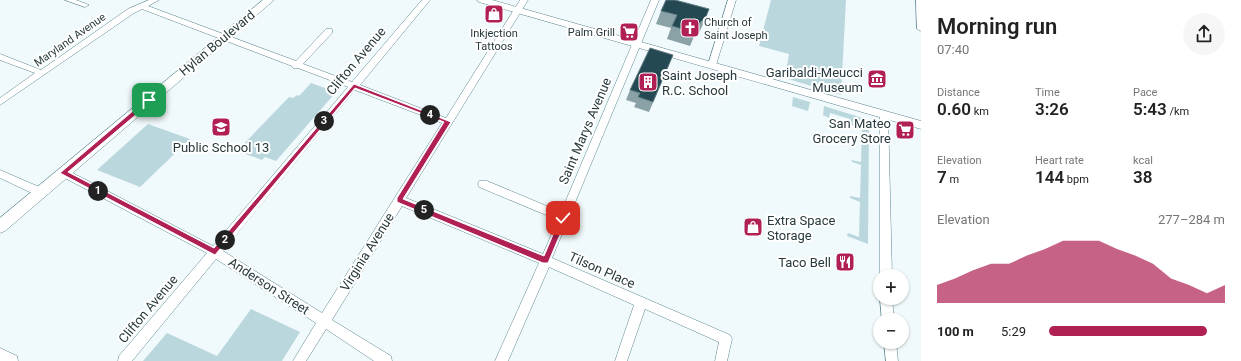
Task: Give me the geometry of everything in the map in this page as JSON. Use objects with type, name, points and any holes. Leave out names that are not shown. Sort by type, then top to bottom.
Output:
[{"type":"main road","name":"Hylan Boulevard","points":[[0,227],[269,0]]},
{"type":"street","points":[[69,0],[85,5]]},
{"type":"street","name":"Maryland Avenue","points":[[0,102],[131,11],[155,0]]},
{"type":"street","name":"Clifton Avenue","points":[[124,361],[426,0]]},
{"type":"street","points":[[482,0],[921,125]]},
{"type":"street","name":"Virginia Avenue","points":[[299,361],[524,0]]},
{"type":"street","name":"Saint Marys Avenue","points":[[501,361],[546,260],[655,0]]},
{"type":"street","points":[[712,65],[732,0]]},
{"type":"street","points":[[920,0],[921,28]]},
{"type":"street","points":[[142,6],[296,66],[354,86],[448,122]]},
{"type":"street","points":[[296,66],[329,31]]},
{"type":"street","points":[[0,57],[42,74]]},
{"type":"street","points":[[884,114],[886,269]]},
{"type":"street","name":"Anderson Street","points":[[64,173],[215,252],[386,361]]},
{"type":"street","points":[[0,174],[40,192]]},
{"type":"street","points":[[483,184],[563,218]]},
{"type":"street","name":"Tilson Place","points":[[399,200],[546,260],[726,339],[721,361]]},
{"type":"street","points":[[621,361],[641,302]]},
{"type":"street","points":[[891,349],[892,361]]},
{"type":"street","points":[[0,354],[12,361]]},
{"type":"shaded area","points":[[771,0],[846,0],[841,95],[785,78],[789,54],[759,46]]},
{"type":"shaded area","points":[[311,83],[336,92],[276,161],[265,157],[262,160],[237,151],[289,97],[293,98],[297,95],[299,96]]},
{"type":"shaded area","points":[[793,97],[810,102],[808,111],[792,106]]},
{"type":"shaded area","points":[[824,106],[869,120],[868,244],[847,236],[848,233],[859,237],[860,202],[850,198],[850,196],[860,198],[861,165],[852,162],[851,160],[861,162],[862,130],[851,125],[850,119],[830,113],[829,118],[823,115]]},
{"type":"shaded area","points":[[148,124],[190,139],[140,187],[97,170]]},
{"type":"shaded area","points":[[251,309],[300,332],[282,361],[143,361],[167,333],[217,356]]},
{"type":"building","points":[[666,0],[675,0],[709,9],[704,22],[701,21],[696,33],[672,26],[677,15],[661,11]]},
{"type":"building","name":"Saint Joseph R.C. School","points":[[650,48],[673,55],[653,102],[638,97],[640,93],[630,90]]},
{"type":"place","name":"Inkjection Tattoos","points":[[494,14]]},
{"type":"place","name":"Church of Saint Joseph","points":[[690,28]]},
{"type":"place","name":"Palm Grill","points":[[629,32]]},
{"type":"place","name":"Garibaldi-Meucci Museum","points":[[877,79]]},
{"type":"place","name":"Saint Joseph R.C. School","points":[[648,82]]},
{"type":"place","name":"Public School 13","points":[[221,127]]},
{"type":"place","name":"San Mateo Grocery Store","points":[[905,130]]},
{"type":"place","name":"Extra Space Storage","points":[[753,227]]},
{"type":"place","name":"Taco Bell","points":[[845,262]]},
{"type":"route","points":[[149,100],[64,173],[215,252],[354,86],[448,122],[399,200],[546,260],[563,218]]}]
